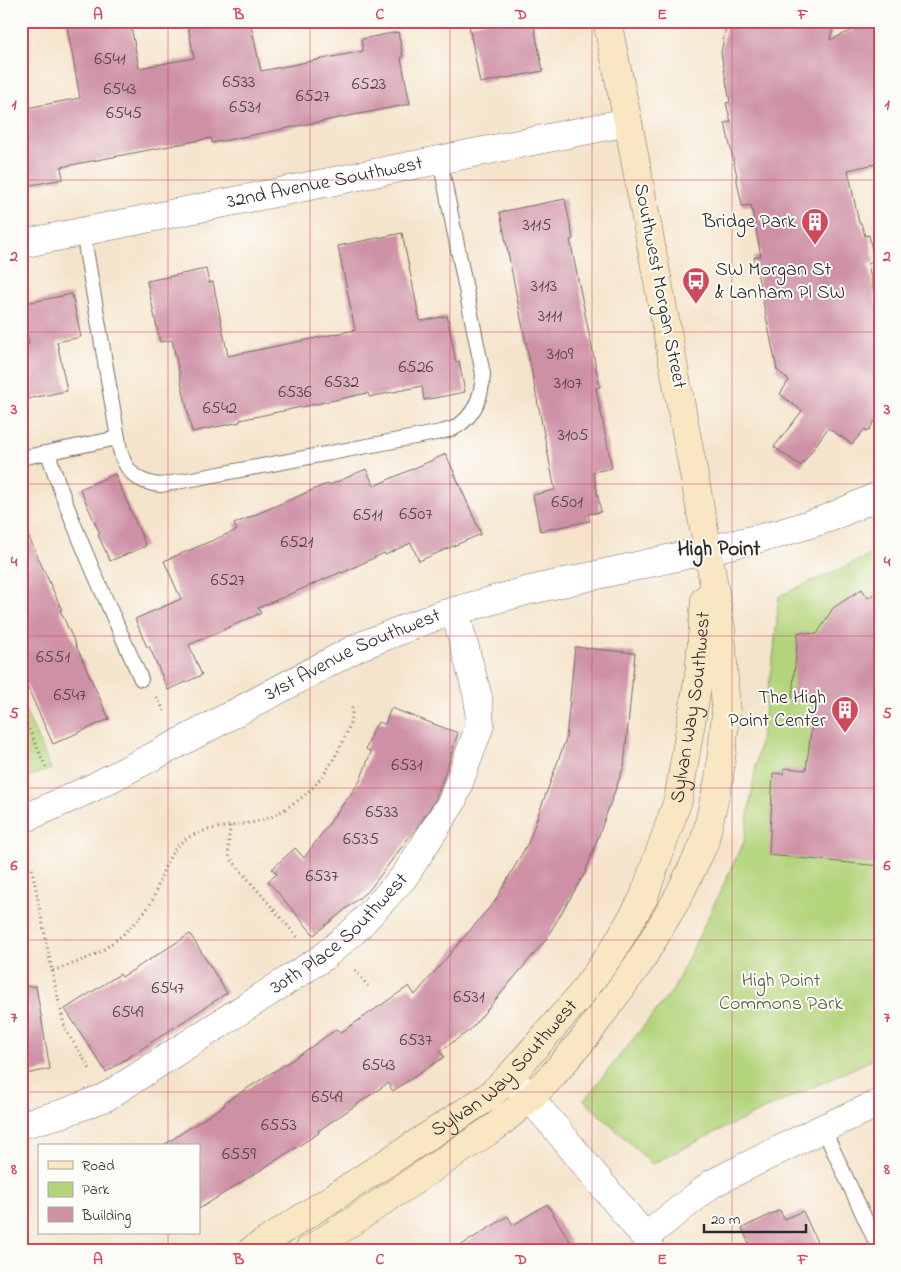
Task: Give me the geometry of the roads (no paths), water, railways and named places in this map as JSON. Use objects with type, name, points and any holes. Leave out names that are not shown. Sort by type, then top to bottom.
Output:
[{"type":"street","name":"Southwest Morgan Street","points":[[608,21],[708,550]]},
{"type":"street","name":"32nd Avenue Southwest","points":[[21,244],[628,122]]},
{"type":"street","name":"31st Avenue Southwest","points":[[21,820],[92,788],[358,647],[437,616],[526,591],[771,536],[828,518],[880,495]]},
{"type":"street","name":"Sylvan Way Southwest","points":[[251,1251],[488,1097],[510,1076],[578,997],[616,944],[643,899],[678,800],[699,675],[708,550]]},
{"type":"street","name":"Sylvan Way Southwest","points":[[308,1251],[495,1127],[530,1098],[586,1036],[640,962],[677,899],[704,844],[719,779],[726,712],[721,629],[708,550]]},
{"type":"street","name":"30th Place Southwest","points":[[21,1123],[28,1123],[64,1113],[106,1097],[322,958],[355,930],[404,877],[452,802],[480,724],[478,697],[455,611]]},
{"type":"street","points":[[510,1076],[648,1244],[713,1183],[823,1128],[880,1103]]},
{"type":"lane","points":[[83,232],[118,438],[124,462],[130,472],[139,479],[150,484],[162,485],[441,432],[456,427],[468,417],[477,405],[482,390],[483,374],[440,160]]},
{"type":"lane","points":[[21,458],[118,438]]},
{"type":"lane","points":[[48,453],[76,532],[141,678]]},
{"type":"lane","points":[[823,1128],[880,1250]]},
{"type":"place","name":"Bridge Park","points":[[815,246]]},
{"type":"place","name":"SW Morgan St & Lanham Pl SW","points":[[696,305]]},
{"type":"place","name":"The High Point Center","points":[[845,734]]},
{"type":"district","name":"High Point","points":[[719,550]]},
{"type":"park label","name":"High Point Commons Park","points":[[781,992]]}]
